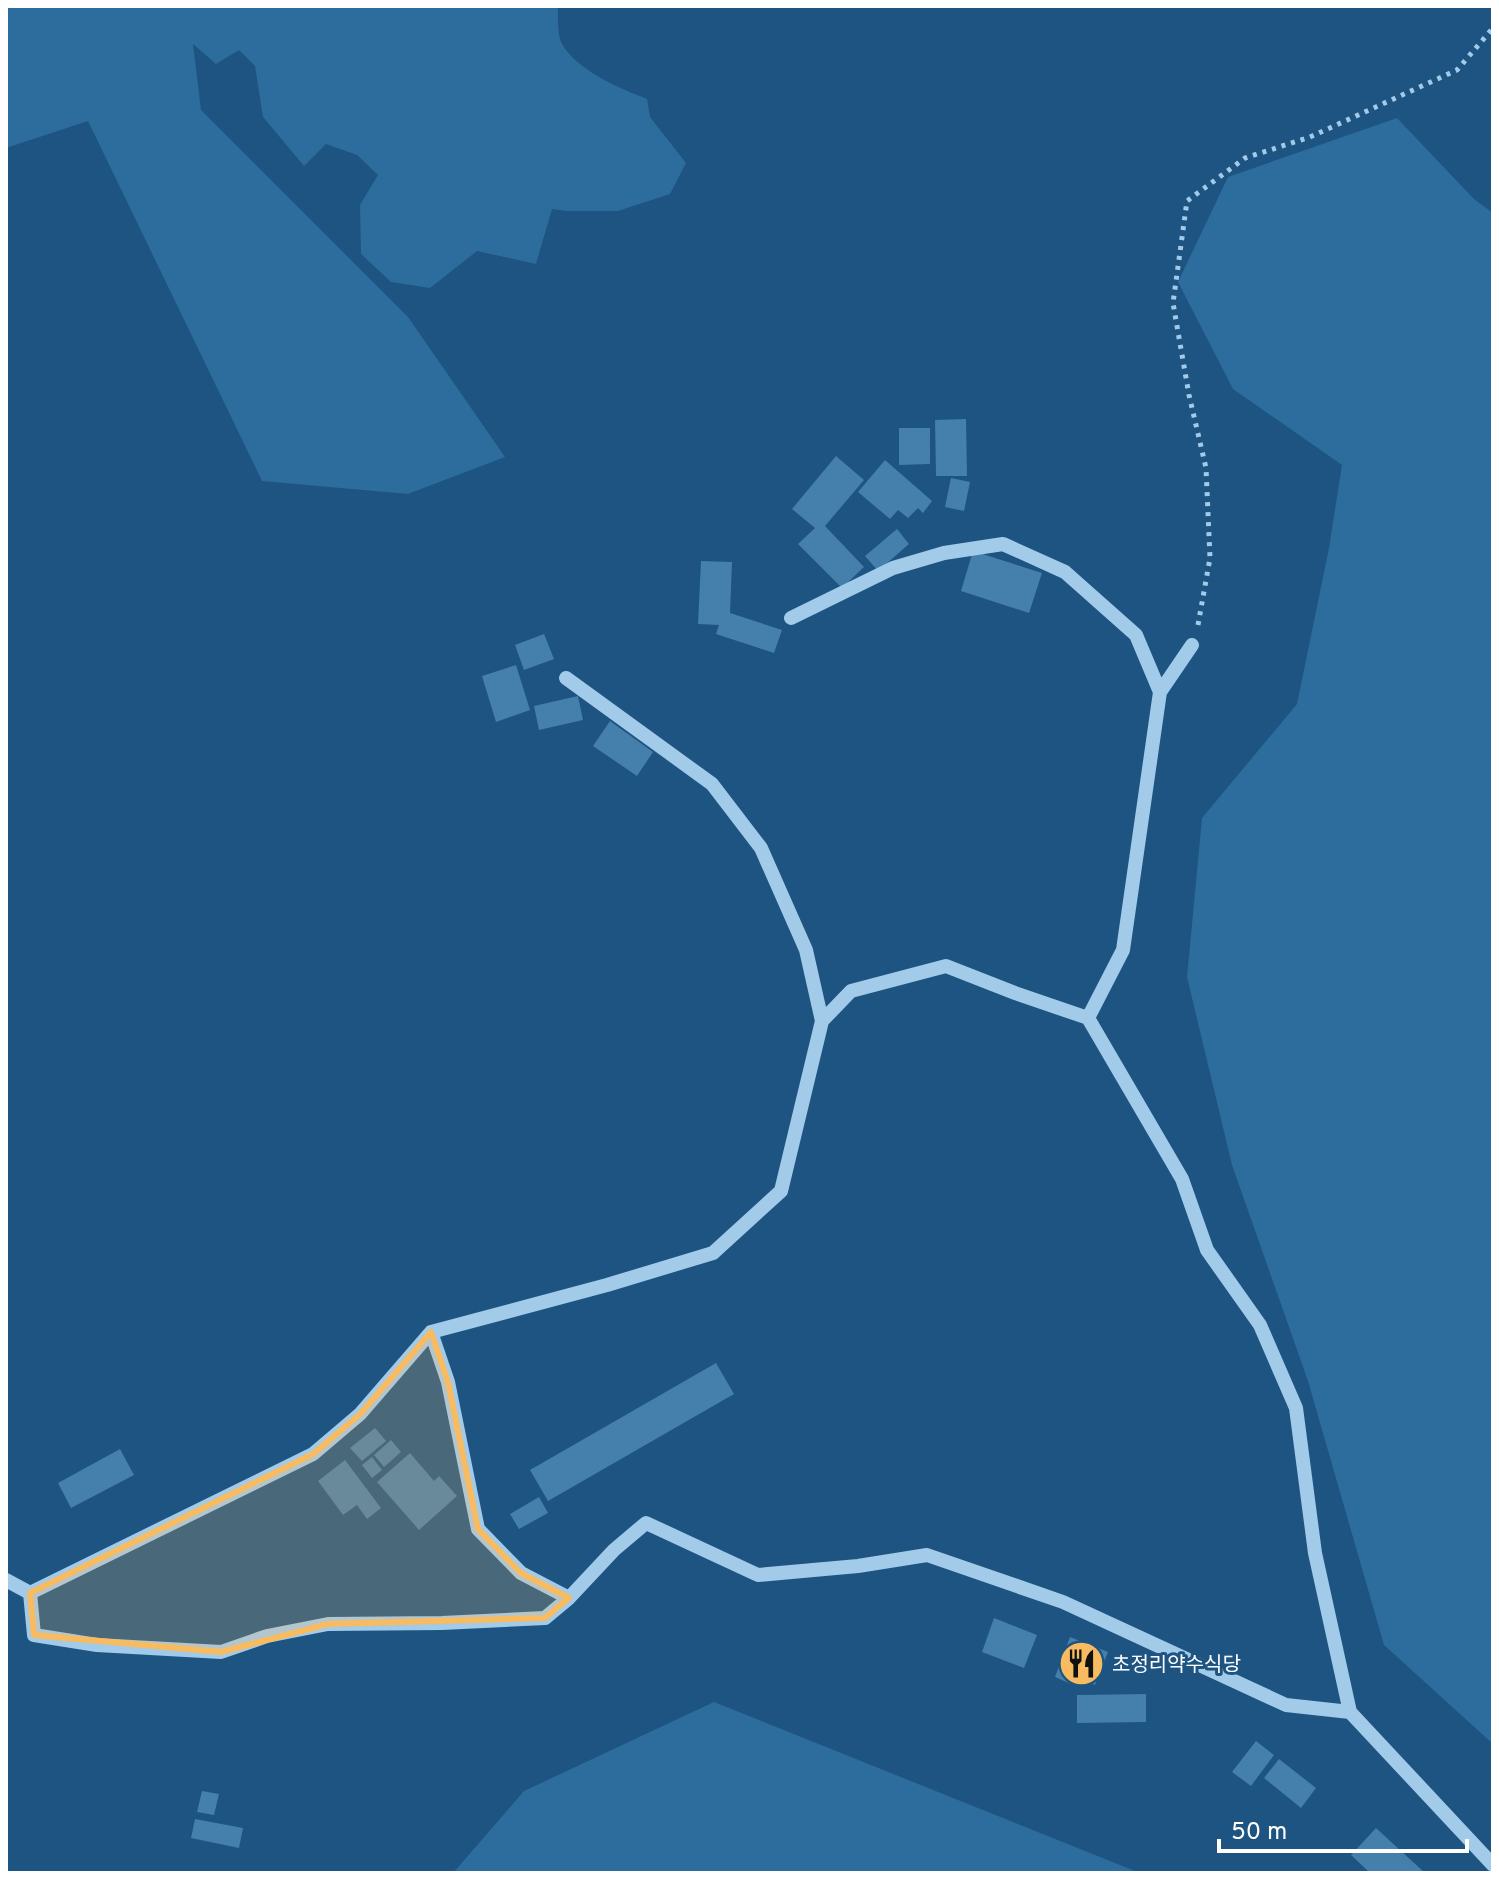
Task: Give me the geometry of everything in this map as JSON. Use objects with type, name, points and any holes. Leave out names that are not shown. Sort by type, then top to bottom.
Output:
[{"type":"street","points":[[791,618],[893,568],[944,553],[1003,544],[1065,572],[1136,635],[1160,692]]},
{"type":"street","points":[[1088,1018],[1123,950],[1160,692],[1192,645]]},
{"type":"street","points":[[30,1593],[313,1454],[360,1414],[431,1332],[713,1253],[781,1191],[822,1021],[806,950],[761,848],[712,784],[566,678]]},
{"type":"street","points":[[822,1021],[851,991],[946,966],[1088,1018],[1182,1179],[1207,1250],[1260,1325],[1296,1408],[1315,1553],[1350,1712],[1493,1865]]},
{"type":"street","points":[[431,1332],[448,1382],[478,1529],[521,1573],[569,1598]]},
{"type":"street","points":[[30,1593],[34,1635],[97,1645],[221,1652],[267,1636],[328,1624],[545,1618],[646,1523],[758,1575],[858,1566],[927,1555],[1063,1602],[1286,1705],[1350,1712]]},
{"type":"street","points":[[6,1580],[30,1593]]},
{"type":"path","points":[[1192,645],[1210,558],[1206,468],[1173,303],[1187,201],[1245,158],[1310,137],[1457,70],[1493,28]]},
{"type":"highlighted area","points":[[431,1332],[448,1382],[478,1529],[521,1573],[569,1598],[545,1618],[328,1624],[221,1652],[34,1635],[30,1593],[313,1454],[360,1414]]},
{"type":"shaded area","points":[[6,6],[558,6],[559,35],[569,54],[600,78],[647,99],[650,117],[686,163],[670,194],[618,211],[552,209],[536,264],[477,251],[430,288],[391,282],[361,254],[360,205],[378,175],[357,155],[326,144],[304,166],[263,117],[255,66],[239,50],[216,64],[193,44],[201,110],[408,317],[505,457],[408,494],[262,481],[88,121],[6,148]]},
{"type":"shaded area","points":[[1397,118],[1474,199],[1493,213],[1493,1744],[1384,1645],[1308,1381],[1232,1165],[1187,977],[1202,818],[1297,704],[1329,548],[1342,465],[1233,389],[1178,282],[1228,177]]},
{"type":"shaded area","points":[[714,1702],[1140,1873],[453,1873],[524,1791]]},
{"type":"building","points":[[966,419],[967,476],[936,476],[935,420]]},
{"type":"building","points":[[899,428],[930,428],[930,464],[899,465]]},
{"type":"building","points":[[836,456],[864,480],[825,526],[864,567],[842,588],[798,544],[815,528],[792,509]]},
{"type":"building","points":[[885,460],[932,501],[923,513],[918,508],[908,518],[898,510],[890,519],[858,492]]},
{"type":"building","points":[[951,478],[970,482],[964,511],[945,507]]},
{"type":"building","points":[[897,529],[909,544],[878,571],[865,556]]},
{"type":"building","points":[[973,551],[1042,573],[1029,613],[961,591]]},
{"type":"building","points":[[701,561],[732,562],[730,613],[782,630],[774,653],[716,634],[719,625],[698,624]]},
{"type":"building","points":[[544,634],[554,659],[524,670],[515,645]]},
{"type":"building","points":[[516,665],[530,710],[496,722],[482,676]]},
{"type":"building","points":[[578,696],[583,720],[539,730],[534,706]]},
{"type":"building","points":[[610,721],[653,752],[637,776],[593,746]]},
{"type":"building","points":[[716,1363],[734,1394],[548,1501],[530,1470]]},
{"type":"building","points":[[375,1428],[386,1441],[362,1461],[350,1448]]},
{"type":"building","points":[[391,1440],[401,1452],[384,1467],[374,1455]]},
{"type":"building","points":[[120,1449],[134,1475],[71,1508],[58,1483]]},
{"type":"building","points":[[410,1453],[434,1481],[439,1476],[457,1496],[419,1530],[377,1482]]},
{"type":"building","points":[[372,1457],[382,1470],[372,1478],[362,1465]]},
{"type":"building","points":[[345,1460],[381,1508],[367,1519],[357,1505],[343,1515],[318,1481]]},
{"type":"building","points":[[539,1497],[548,1513],[519,1529],[510,1514]]},
{"type":"building","points":[[994,1618],[1037,1635],[1024,1668],[982,1652]]},
{"type":"building","name":"초정리약수식당","points":[[1070,1637],[1108,1652],[1095,1685],[1073,1676],[1071,1684],[1055,1677]]},
{"type":"building","points":[[1146,1694],[1146,1722],[1077,1723],[1077,1695]]},
{"type":"building","points":[[1256,1741],[1274,1755],[1251,1786],[1232,1772]]},
{"type":"building","points":[[1279,1759],[1316,1788],[1301,1808],[1264,1778]]},
{"type":"building","points":[[202,1791],[219,1794],[214,1815],[197,1812]]},
{"type":"building","points":[[195,1819],[243,1828],[239,1848],[191,1838]]},
{"type":"building","points":[[1376,1828],[1425,1873],[1370,1873],[1351,1855]]},
{"type":"place","name":"초정리약수식당","points":[[1081,1664]]}]
